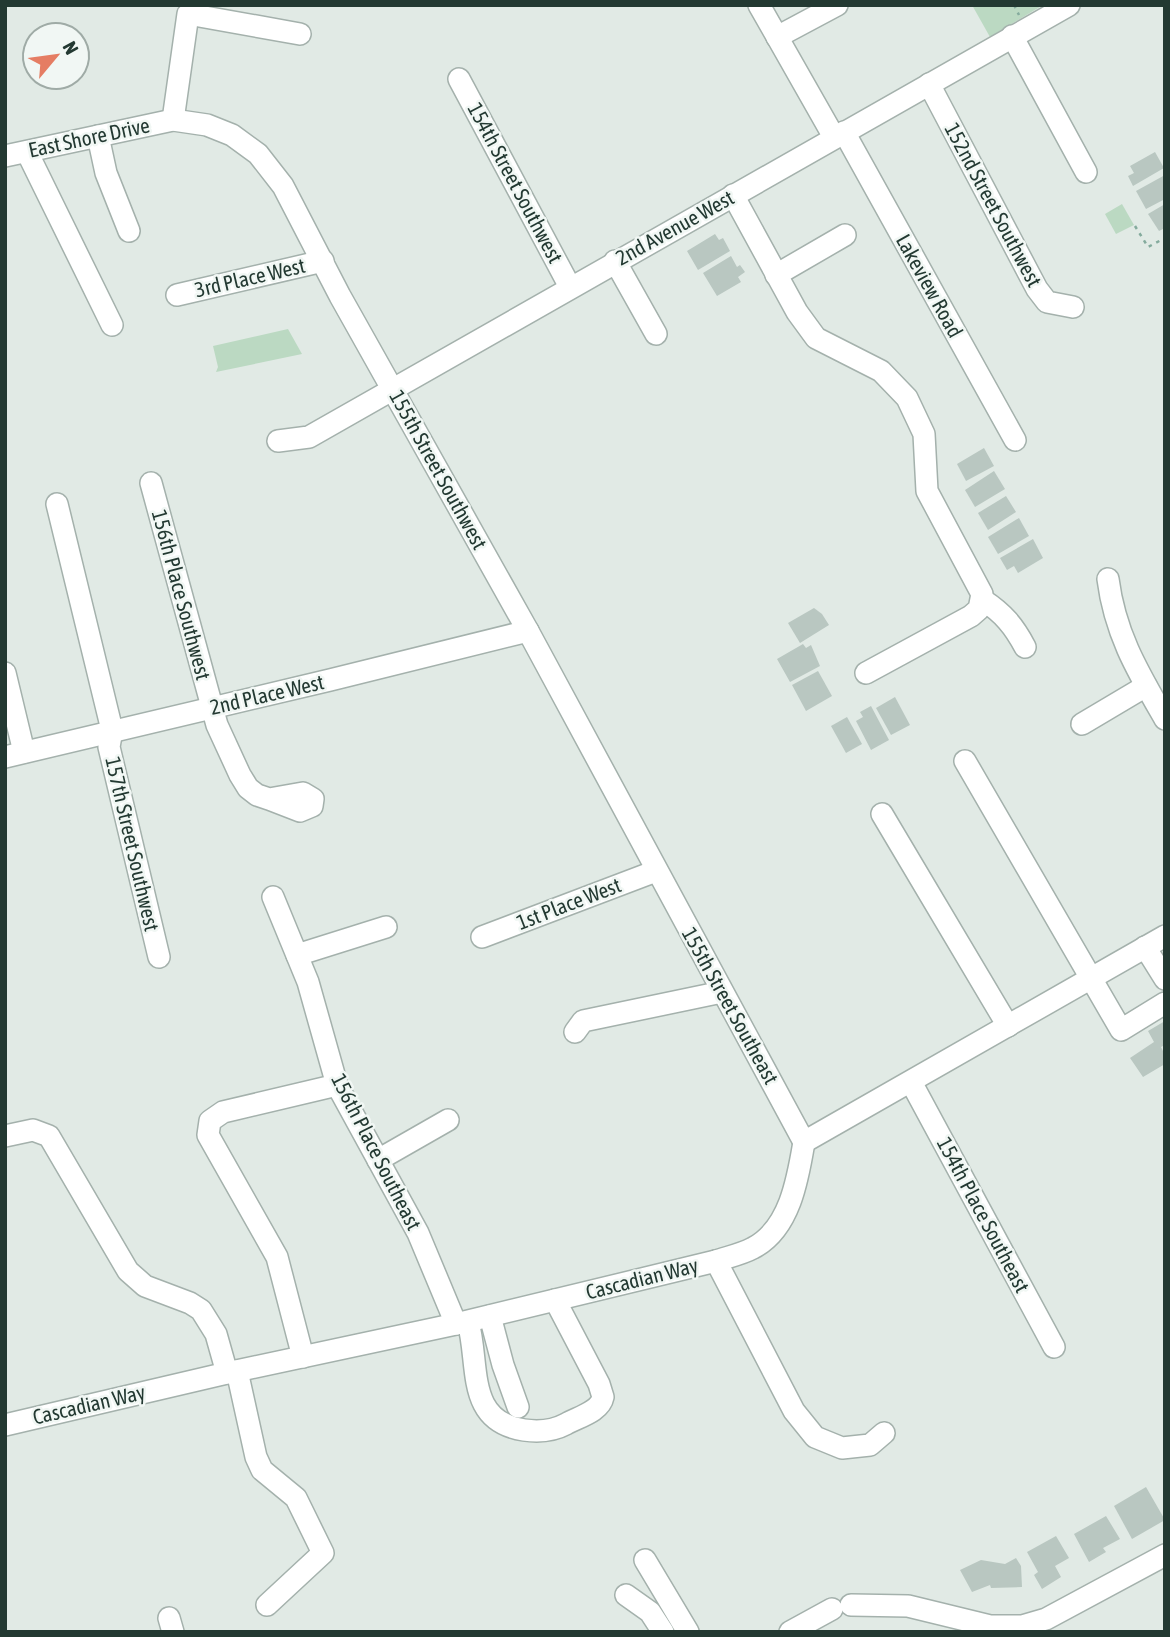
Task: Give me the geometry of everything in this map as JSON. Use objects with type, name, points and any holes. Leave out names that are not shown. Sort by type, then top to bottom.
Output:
[{"type":"street","name":"Lakeview Road","points":[[759,5],[839,135],[1015,440]]},
{"type":"street","points":[[777,37],[837,5]]},
{"type":"street","name":"2nd Avenue West","points":[[278,441],[309,437],[1069,5]]},
{"type":"street","points":[[173,120],[188,13],[300,34]]},
{"type":"street","points":[[1012,36],[1086,172]]},
{"type":"street","name":"154th Street Southwest","points":[[459,79],[570,287]]},
{"type":"street","name":"152nd Street Southwest","points":[[929,84],[1037,289],[1047,302],[1073,307]]},
{"type":"street","name":"East Shore Drive","points":[[5,156],[173,120]]},
{"type":"street","name":"155th Street Southwest","points":[[173,120],[207,125],[232,135],[258,154],[284,186],[340,296],[528,631],[656,871]]},
{"type":"street","points":[[98,136],[106,173],[129,231]]},
{"type":"street","points":[[27,152],[112,325]]},
{"type":"street","points":[[733,195],[797,312],[816,338],[881,371],[907,398],[925,434],[927,491],[982,594],[979,610],[971,616],[866,673]]},
{"type":"street","points":[[776,275],[845,235]]},
{"type":"street","name":"3rd Place West","points":[[177,295],[323,261]]},
{"type":"street","points":[[615,261],[656,334]]},
{"type":"street","name":"156th Place Southwest","points":[[151,483],[212,708],[248,788],[269,799]]},
{"type":"street","name":"157th Street Southwest","points":[[57,504],[113,730],[110,747],[159,957]]},
{"type":"street","points":[[1108,579],[1111,608],[1119,632],[1165,719]]},
{"type":"street","points":[[982,600],[1005,616],[1014,626],[1025,647]]},
{"type":"street","name":"2nd Place West","points":[[15,754],[528,631]]},
{"type":"street","points":[[5,673],[15,754]]},
{"type":"street","points":[[1082,724],[1146,687]]},
{"type":"street","points":[[965,761],[1121,1030],[1165,1003]]},
{"type":"street","points":[[882,814],[1008,1026]]},
{"type":"street","name":"1st Place West","points":[[482,937],[656,871]]},
{"type":"street","name":"155th Street Southeast","points":[[656,871],[804,1142]]},
{"type":"street","name":"156th Place Southeast","points":[[273,898],[308,982],[337,1085],[418,1233],[462,1323],[480,1399],[495,1419],[515,1429],[558,1429],[602,1403],[602,1391],[573,1333],[559,1336],[549,1302]]},
{"type":"street","points":[[297,955],[386,927]]},
{"type":"street","points":[[804,1142],[1165,936]]},
{"type":"street","points":[[1145,947],[1165,979]]},
{"type":"street","points":[[575,1032],[583,1021],[722,992]]},
{"type":"street","name":"154th Place Southeast","points":[[911,1082],[1054,1347]]},
{"type":"street","points":[[303,1357],[277,1257],[208,1135],[210,1121],[223,1112],[337,1085]]},
{"type":"street","points":[[378,1160],[448,1120]]},
{"type":"street","points":[[5,1136],[33,1130],[45,1133],[52,1140],[133,1278],[145,1286],[190,1303],[206,1316],[232,1372],[262,1470],[296,1498],[323,1553],[267,1605]]},
{"type":"street","name":"Cascadian Way","points":[[5,1425],[232,1372],[462,1323],[716,1261],[753,1248],[766,1238],[786,1213],[797,1185],[804,1142]]},
{"type":"street","points":[[716,1261],[794,1411],[814,1437],[842,1448],[870,1445],[884,1433]]},
{"type":"street","points":[[490,1316],[518,1407]]},
{"type":"street","points":[[790,1632],[842,1607],[908,1606],[990,1626],[1022,1626],[1046,1619],[1165,1555]]},
{"type":"street","points":[[645,1560],[688,1632]]},
{"type":"street","points":[[626,1595],[650,1612],[663,1632]]},
{"type":"path","points":[[1135,226],[1148,247],[1165,238]]},
{"type":"green space","points":[[972,5],[1043,5],[990,37]]},
{"type":"green space","points":[[1122,204],[1134,225],[1116,234],[1105,214]]},
{"type":"green space","points":[[288,329],[302,354],[216,372],[218,367],[213,346]]},
{"type":"building","points":[[1155,152],[1164,168],[1133,186],[1128,176],[1134,173],[1130,166]]},
{"type":"building","points":[[1165,175],[1165,199],[1146,209],[1136,191]]},
{"type":"building","points":[[1165,204],[1165,228],[1159,231],[1148,214]]},
{"type":"building","points":[[715,234],[719,240],[723,238],[730,251],[698,270],[687,251]]},
{"type":"building","points":[[731,256],[737,267],[740,265],[745,272],[738,277],[741,282],[717,296],[703,273]]},
{"type":"building","points":[[984,448],[994,466],[966,481],[957,464]]},
{"type":"building","points":[[994,471],[1005,489],[975,507],[965,490]]},
{"type":"building","points":[[1006,496],[1016,512],[988,530],[978,513]]},
{"type":"building","points":[[1019,518],[1029,536],[998,554],[988,537]]},
{"type":"building","points":[[1033,539],[1043,558],[1018,573],[1014,566],[1007,570],[1000,558]]},
{"type":"building","points":[[814,608],[829,625],[800,643],[788,623]]},
{"type":"building","points":[[803,644],[806,648],[811,645],[820,666],[790,682],[777,659]]},
{"type":"building","points":[[818,671],[832,696],[806,711],[792,685]]},
{"type":"building","points":[[895,697],[910,725],[891,735],[876,708]]},
{"type":"building","points":[[871,706],[889,740],[871,750],[856,721],[863,717],[860,712]]},
{"type":"building","points":[[847,717],[862,744],[846,753],[831,726]]},
{"type":"building","points":[[1165,1021],[1165,1045],[1161,1047],[1165,1064],[1143,1077],[1130,1058],[1154,1042],[1148,1031]]},
{"type":"building","points":[[1146,1487],[1165,1520],[1132,1539],[1114,1506]]},
{"type":"building","points":[[1106,1516],[1120,1539],[1103,1548],[1106,1552],[1089,1562],[1074,1534]]},
{"type":"building","points":[[1056,1536],[1069,1558],[1055,1566],[1061,1577],[1042,1589],[1034,1575],[1038,1572],[1027,1552]]},
{"type":"building","points":[[1016,1558],[1021,1566],[1022,1587],[991,1588],[990,1585],[972,1592],[960,1570],[981,1560],[1005,1564]]}]
